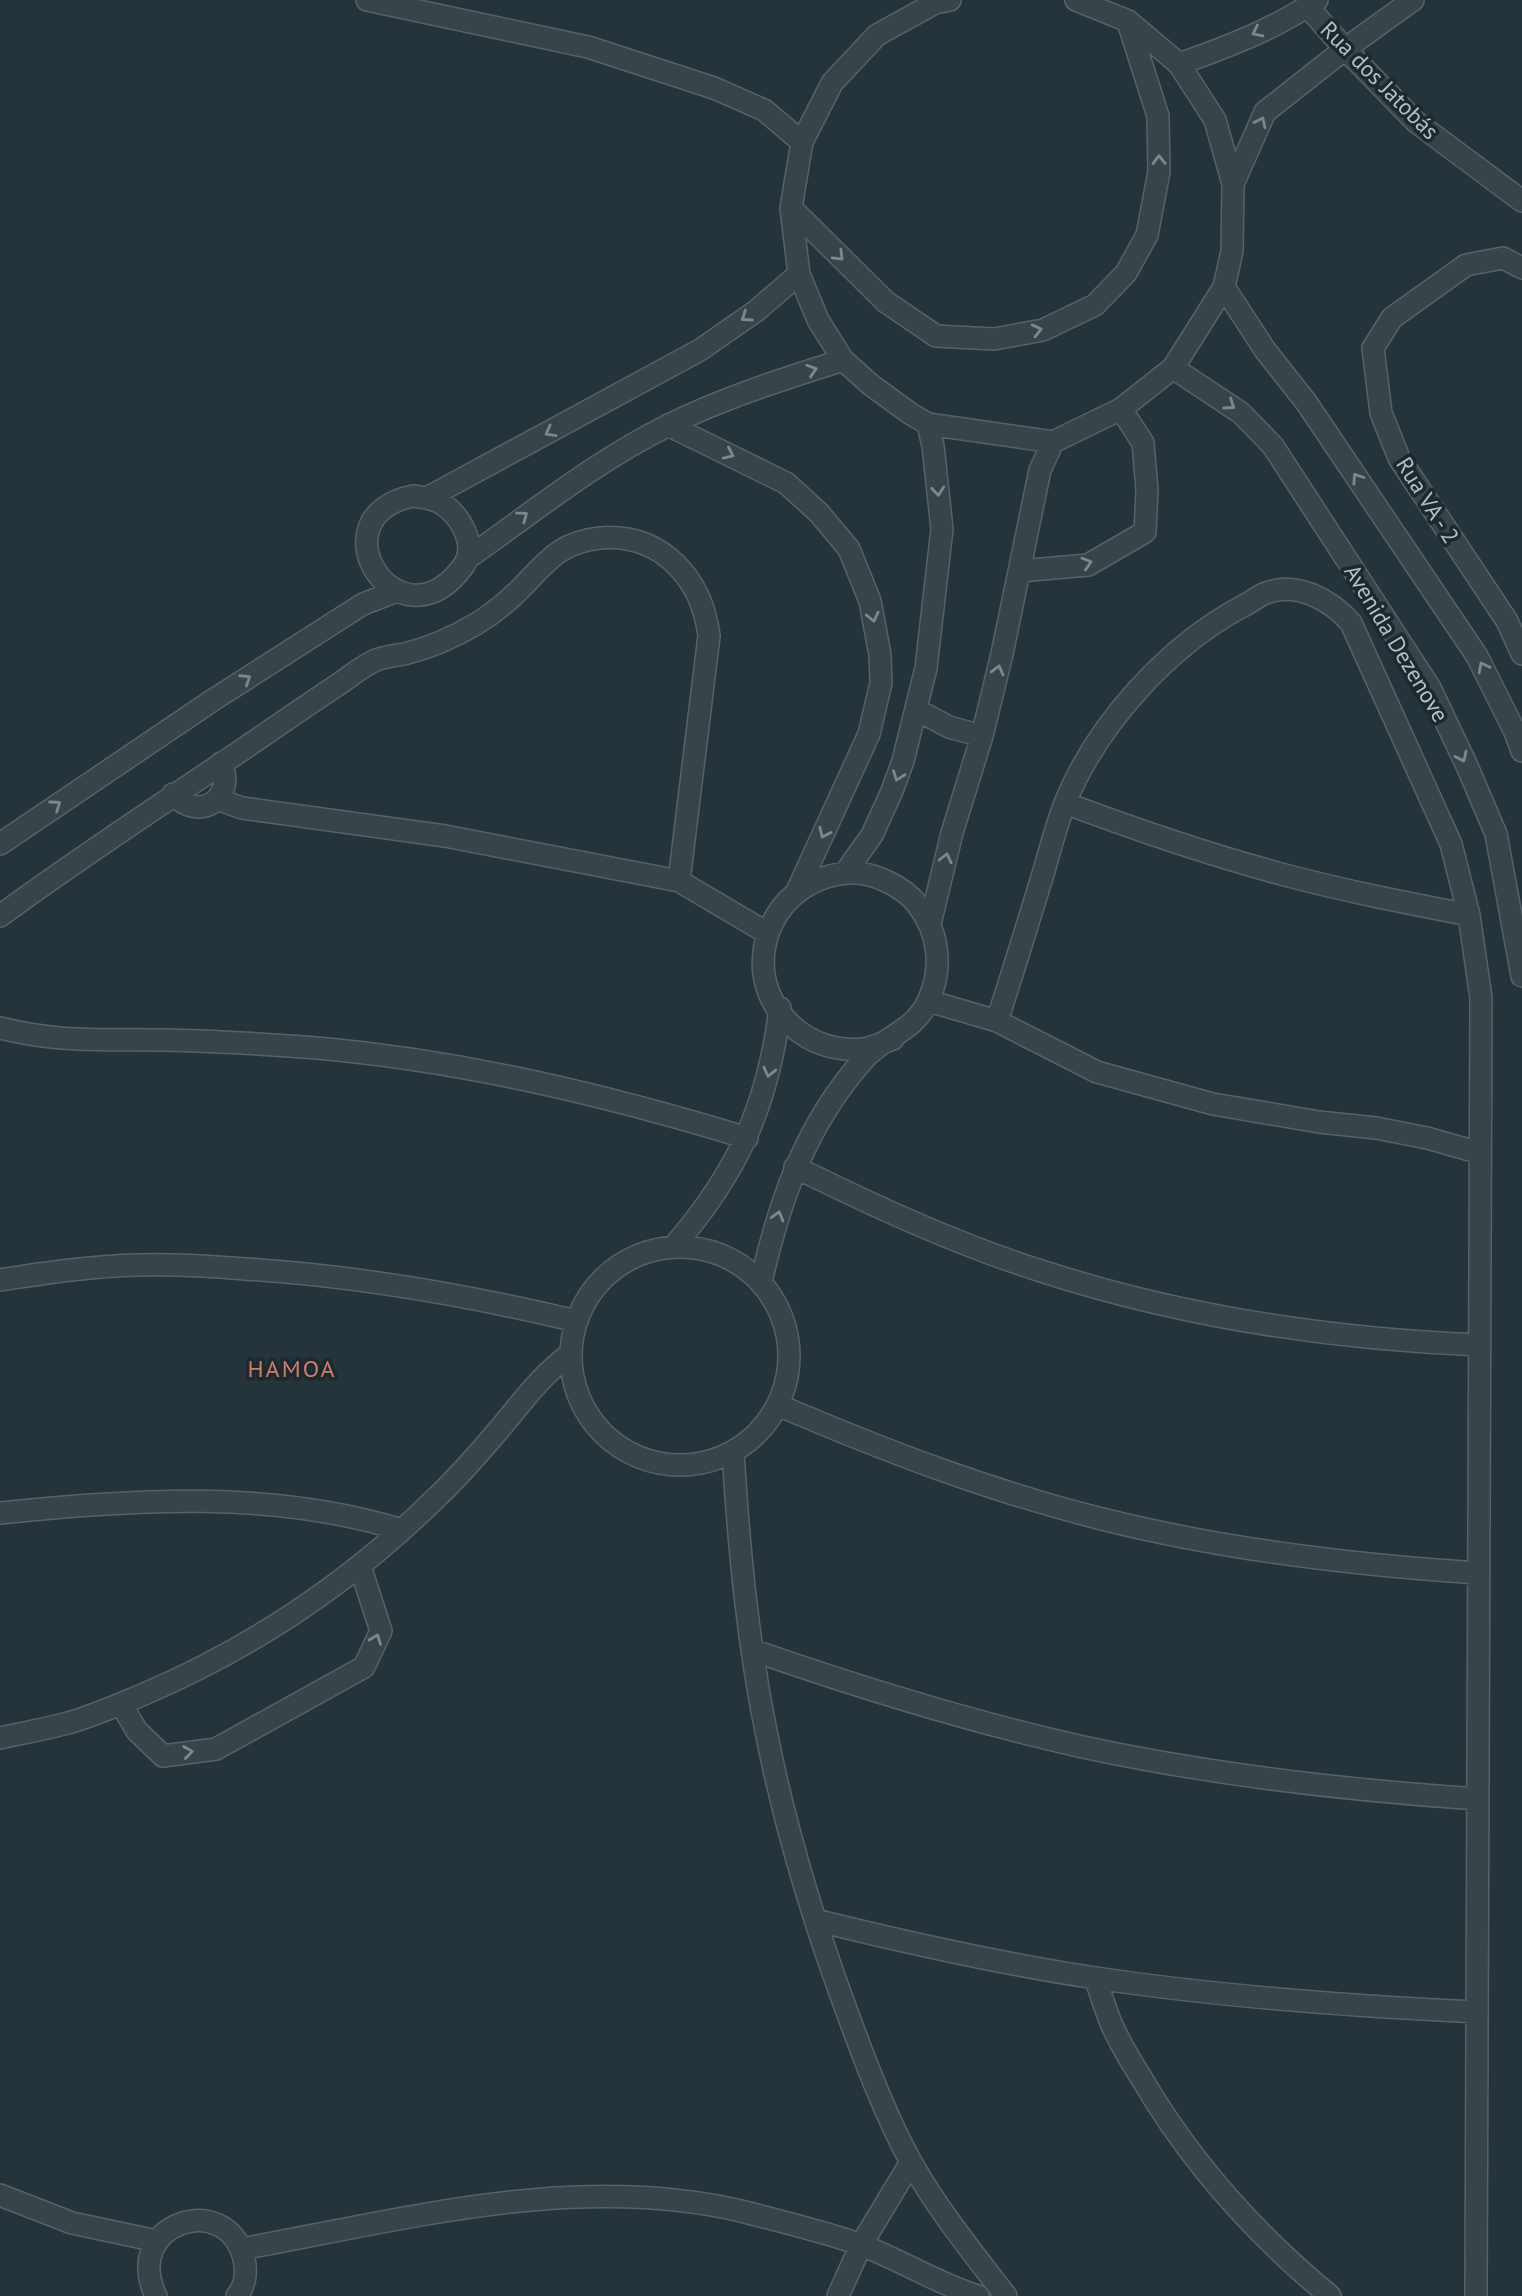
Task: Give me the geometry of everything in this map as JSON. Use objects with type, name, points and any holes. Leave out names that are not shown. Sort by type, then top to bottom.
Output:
[{"type":"street","points":[[367,0],[588,47],[702,84],[764,110],[802,142]]},
{"type":"street","points":[[950,0],[935,3],[877,35],[832,83],[802,142],[791,208],[799,274],[818,320],[843,359],[871,385],[911,415],[928,424],[1053,442],[1121,409],[1173,368],[1224,287],[1232,251],[1233,184],[1215,120],[1179,64],[1128,21],[1076,0]]},
{"type":"street","points":[[1233,184],[1265,112],[1413,0]]},
{"type":"street","points":[[1179,64],[1214,52],[1313,3]]},
{"type":"street","name":"Rua dos Jatobás","points":[[1313,3],[1345,49],[1416,122],[1522,201]]},
{"type":"street","points":[[791,208],[886,302],[936,336],[994,339],[1043,330],[1095,304],[1126,272],[1147,235],[1159,172],[1158,116],[1128,21]]},
{"type":"street","name":"Rua VA - 2","points":[[1522,268],[1503,258],[1466,265],[1392,318],[1373,348],[1381,413],[1399,458],[1507,621],[1522,654]]},
{"type":"street","points":[[427,498],[700,349],[756,311],[799,274]]},
{"type":"street","points":[[1224,287],[1265,350],[1306,402],[1477,656],[1522,751]]},
{"type":"street","points":[[469,557],[468,539],[461,522],[441,503],[427,498],[413,496],[398,499],[386,506],[369,530],[369,559],[384,583],[397,591],[426,594],[451,580],[469,557],[595,466],[668,425],[730,397],[843,359]]},
{"type":"street","name":"Avenida Dezenove","points":[[1173,368],[1241,413],[1273,446],[1430,688],[1496,834],[1522,976]]},
{"type":"street","points":[[1020,571],[1088,565],[1145,532],[1147,490],[1143,443],[1121,409]]},
{"type":"street","points":[[845,873],[872,835],[892,791],[903,761],[926,668],[942,529],[928,424]]},
{"type":"street","points":[[668,425],[786,483],[819,513],[849,549],[870,601],[880,655],[881,683],[876,707],[869,734],[797,891]]},
{"type":"street","points":[[930,924],[952,833],[982,736],[1040,470],[1053,442]]},
{"type":"street","points":[[0,916],[173,794],[374,660],[397,656],[441,642],[485,618],[506,602],[543,563],[562,550],[597,538],[627,539],[657,550],[684,572],[699,594],[707,619],[709,636],[679,881]]},
{"type":"street","points":[[0,844],[85,785],[363,604],[397,591]]},
{"type":"street","points":[[997,1021],[1065,803],[1084,766],[1112,722],[1153,674],[1179,650],[1227,615],[1268,592],[1305,592],[1331,604],[1351,623],[1451,844],[1468,915],[1481,998],[1476,2296]]},
{"type":"street","points":[[917,710],[949,727],[982,736]]},
{"type":"street","points":[[173,794],[186,806],[195,808],[218,799],[226,778],[221,763]]},
{"type":"street","points":[[218,799],[242,807],[432,834],[679,881],[767,933]]},
{"type":"street","points":[[1065,803],[1149,834],[1284,875],[1468,915]]},
{"type":"street","points":[[761,1282],[781,1205],[795,1167],[830,1104],[866,1056],[893,1039],[914,1023],[929,1001],[937,976],[937,950],[930,924],[916,902],[884,879],[863,872],[820,878],[797,891],[778,910],[767,933],[762,959],[766,985],[777,1009],[794,1029],[817,1043],[842,1049],[868,1048],[893,1039]]},
{"type":"street","points":[[929,1001],[997,1021],[1097,1072],[1213,1104],[1319,1122],[1376,1128],[1427,1138],[1480,1153]]},
{"type":"street","points":[[674,1246],[715,1195],[747,1138],[769,1075],[780,1008],[777,1009]]},
{"type":"street","points":[[0,1028],[27,1035],[82,1041],[239,1042],[403,1058],[535,1081],[606,1097],[747,1138]]},
{"type":"street","points":[[795,1167],[939,1234],[1038,1270],[1165,1306],[1290,1329],[1391,1340],[1480,1345]]},
{"type":"street","points":[[674,1246],[706,1249],[736,1262],[761,1282],[779,1310],[788,1341],[788,1374],[778,1405],[759,1432],[733,1452],[702,1463],[670,1465],[638,1457],[611,1440],[589,1416],[575,1386],[571,1353],[576,1321],[591,1292],[614,1268],[642,1253],[674,1246]]},
{"type":"street","points":[[0,1280],[138,1265],[283,1271],[355,1278],[429,1290],[576,1321]]},
{"type":"street","points":[[0,1738],[69,1723],[121,1704],[184,1676],[257,1637],[316,1600],[402,1530],[471,1462],[547,1371],[571,1353]]},
{"type":"street","points":[[778,1405],[895,1454],[963,1478],[1102,1519],[1189,1538],[1314,1559],[1403,1569],[1479,1573]]},
{"type":"street","points":[[733,1452],[737,1524],[752,1650],[768,1741],[816,1920],[852,2025],[911,2162],[1006,2296]]},
{"type":"street","points":[[0,1513],[137,1502],[212,1501],[318,1510],[402,1530]]},
{"type":"street","points":[[121,1704],[137,1731],[163,1756],[216,1749],[364,1667],[381,1630],[360,1566]]},
{"type":"street","points":[[752,1650],[916,1704],[1084,1747],[1168,1764],[1271,1780],[1478,1799]]},
{"type":"street","points":[[816,1920],[948,1951],[1095,1978],[1285,2001],[1477,2011]]},
{"type":"street","points":[[1095,1978],[1109,2020],[1129,2059],[1202,2168],[1261,2234],[1329,2296]]},
{"type":"street","points":[[838,2296],[861,2245],[911,2162]]},
{"type":"street","points":[[0,2195],[72,2223],[157,2241]]},
{"type":"street","points":[[241,2249],[474,2206],[550,2198],[607,2197],[689,2203],[747,2213],[861,2245],[978,2296]]},
{"type":"street","points":[[156,2296],[149,2283],[150,2254],[167,2230],[194,2220],[222,2227],[241,2249],[245,2263],[241,2295]]},
{"type":"district","name":"HAMOA","points":[[292,1368]]}]
